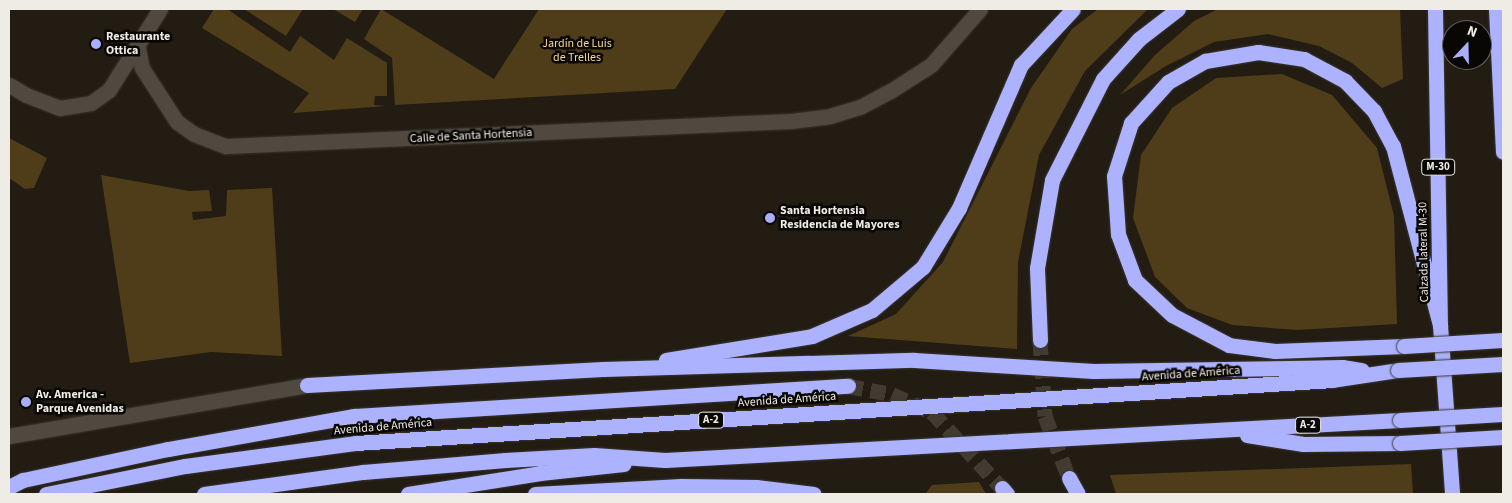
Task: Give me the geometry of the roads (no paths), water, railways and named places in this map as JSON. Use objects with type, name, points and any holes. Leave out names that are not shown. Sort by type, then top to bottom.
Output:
[{"type":"highway","points":[[603,369],[812,336],[872,310],[923,267],[959,208],[1021,65],[1073,9]]},
{"type":"highway","points":[[1040,340],[1037,268],[1052,180],[1103,79],[1139,39],[1178,9]]},
{"type":"highway","name":"Calzada lateral M-30","points":[[1435,9],[1440,325],[1452,494]]},
{"type":"highway","points":[[1496,9],[1503,152]]},
{"type":"highway","points":[[1440,325],[1393,146],[1374,111],[1345,81],[1304,59],[1258,52],[1205,61],[1168,82],[1131,123],[1114,176],[1118,234],[1135,280],[1172,316],[1229,345],[1274,352],[1503,340]]},
{"type":"highway","points":[[307,384],[603,369],[914,360],[1094,371],[1342,368],[1379,372]]},
{"type":"highway","name":"Avenida de América","points":[[46,494],[185,466],[356,443],[1312,381],[1398,370],[1503,364]]},
{"type":"highway","points":[[9,486],[23,480],[168,449],[354,416],[848,386]]},
{"type":"highway","name":"A-2","points":[[204,494],[344,475],[505,460],[594,455],[665,460],[1503,414]]},
{"type":"highway","points":[[1216,431],[1303,444],[1400,443],[1503,437]]},
{"type":"highway","points":[[408,494],[540,473],[665,460]]},
{"type":"highway","points":[[1069,478],[1078,494]]},
{"type":"highway","points":[[535,494],[681,486],[756,487],[814,494]]},
{"type":"street","points":[[9,85],[45,104],[77,107],[91,103],[109,90],[138,48],[160,9]]},
{"type":"street","name":"Calle de Santa Hortensia","points":[[138,48],[142,68],[177,122],[194,134],[226,146],[791,121],[845,112],[892,90],[931,65],[980,9]]},
{"type":"street","points":[[9,436],[307,384]]},
{"type":"tunnel","points":[[1040,340],[1045,416],[1069,478]]},
{"type":"tunnel","points":[[848,386],[892,394],[932,412],[1002,488]]},
{"type":"place","name":"Restaurante Ottica","points":[[96,44]]},
{"type":"place","name":"Santa Hortensia Residencia de Mayores","points":[[770,218]]},
{"type":"place","name":"Av. America - Parque Avenidas","points":[[26,402]]},
{"type":"park label","name":"Jardín de Luis de Trelles","points":[[577,51]]}]
